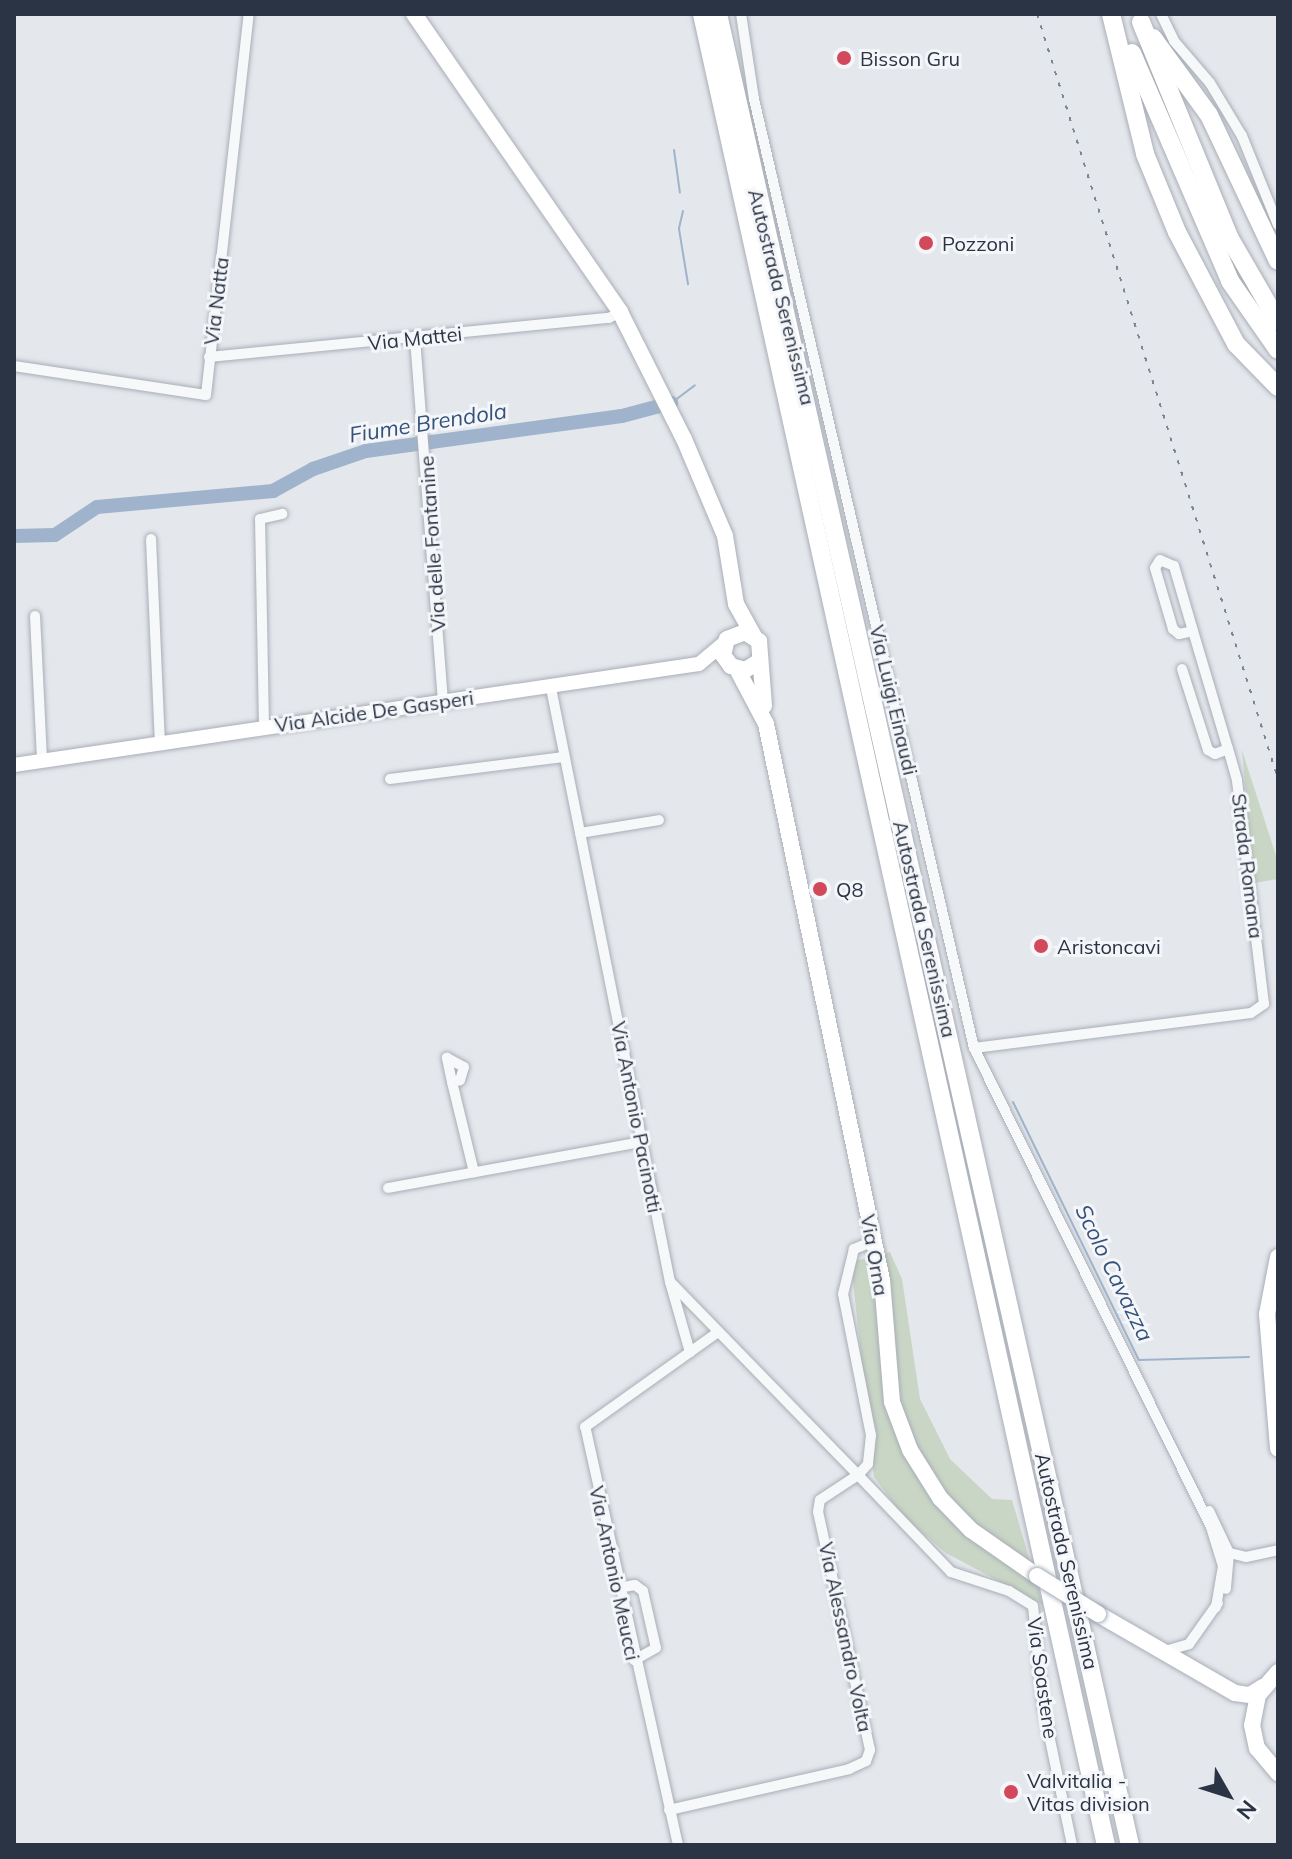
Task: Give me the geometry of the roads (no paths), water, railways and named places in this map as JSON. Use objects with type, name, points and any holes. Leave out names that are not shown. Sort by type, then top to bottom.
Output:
[{"type":"highway","points":[[1113,14],[1219,259],[1245,308],[1278,350]]},
{"type":"highway","points":[[1113,14],[1145,154],[1177,232],[1236,344],[1278,387]]},
{"type":"highway","name":"Autostrada Serenissima","points":[[711,16],[1106,1845]]},
{"type":"highway","name":"Autostrada Serenissima","points":[[711,16],[1130,1845]]},
{"type":"highway","points":[[1139,18],[1209,115],[1278,261]]},
{"type":"highway","points":[[1139,18],[1229,237],[1278,322]]},
{"type":"main road","points":[[414,14],[620,312],[674,418],[725,536],[736,604],[761,648],[758,662],[766,724]]},
{"type":"main road","points":[[736,604],[723,655],[734,668],[758,662]]},
{"type":"main road","points":[[699,664],[740,632],[754,636]]},
{"type":"main road","name":"Via Alcide De Gasperi","points":[[14,765],[264,725],[551,688],[699,664],[734,668]]},
{"type":"main road","name":"Via Orna","points":[[734,668],[766,724],[874,1241],[892,1402],[910,1450],[953,1513],[1037,1576],[1229,1690],[1252,1725],[1257,1748],[1278,1773]]},
{"type":"main road","points":[[1278,1257],[1267,1314],[1278,1449]]},
{"type":"main road","points":[[1229,1690],[1246,1696],[1263,1687],[1278,1672]]},
{"type":"main road","points":[[1252,1725],[1263,1687]]},
{"type":"street","name":"Via Natta","points":[[14,366],[206,395],[249,14]]},
{"type":"street","name":"Via Luigi Einaudi","points":[[741,14],[754,99],[974,1048],[1193,1486],[1224,1537],[1230,1576]]},
{"type":"street","points":[[1161,14],[1174,41],[1210,83],[1242,136],[1278,225]]},
{"type":"street","name":"Via Mattei","points":[[209,357],[609,318],[620,312]]},
{"type":"street","name":"Via delle Fontanine","points":[[415,338],[443,702]]},
{"type":"street","points":[[264,725],[259,669],[260,519],[282,514]]},
{"type":"street","points":[[151,539],[160,742]]},
{"type":"street","name":"Strada Romana","points":[[974,1048],[1251,1013],[1264,1004],[1240,793],[1228,749],[1174,566],[1160,560],[1155,568],[1173,629],[1179,634],[1193,631]]},
{"type":"street","points":[[35,616],[42,760]]},
{"type":"street","points":[[1182,669],[1208,750],[1215,754],[1228,749]]},
{"type":"street","name":"Via Antonio Pacinotti","points":[[551,688],[641,1142],[684,1336]]},
{"type":"street","points":[[390,779],[564,757]]},
{"type":"street","points":[[580,833],[659,820]]},
{"type":"street","points":[[452,1082],[474,1172]]},
{"type":"street","points":[[388,1188],[641,1142]]},
{"type":"street","points":[[670,1282],[858,1475],[868,1464],[871,1435],[843,1294],[854,1249],[874,1241]]},
{"type":"street","points":[[690,1352],[684,1336],[691,1320],[707,1322]]},
{"type":"street","name":"Via Antonio Meucci","points":[[678,1845],[634,1660],[585,1427],[717,1333]]},
{"type":"street","name":"Via Alessandro Volta","points":[[669,1810],[866,1761],[868,1731],[818,1505],[858,1475]]},
{"type":"street","name":"Via Soastene","points":[[858,1475],[951,1572],[1009,1591],[1033,1606],[1043,1706],[1072,1845]]},
{"type":"street","name":"Via Luigi Einaudi","points":[[1193,1486],[1223,1566],[1216,1607]]},
{"type":"street","name":"Via Luigi Einaudi","points":[[1200,1504],[1229,1554]]},
{"type":"street","name":"Via Luigi Einaudi","points":[[1191,1642],[1216,1607],[1230,1576],[1251,1557],[1224,1537]]},
{"type":"street","points":[[1229,1554],[1272,1557],[1278,1550]]},
{"type":"street","points":[[618,1588],[635,1585],[643,1591],[656,1648],[634,1660]]},
{"type":"street","points":[[1164,1651],[1191,1642],[1189,1656],[1199,1671]]},
{"type":"waterway","points":[[674,150],[680,193]]},
{"type":"waterway","points":[[683,211],[679,229],[688,284]]},
{"type":"waterway","points":[[674,401],[695,385]]},
{"type":"waterway","name":"Fiume Brendola","points":[[14,536],[55,535],[97,507],[273,491],[313,469],[366,451],[622,416],[671,403]]},
{"type":"waterway","name":"Scolo Cavazza","points":[[1013,1102],[1139,1360],[1249,1357]]},
{"type":"railway","points":[[1037,14],[1278,779]]},
{"type":"place","name":"Bisson Gru","points":[[844,58]]},
{"type":"place","name":"Pozzoni","points":[[926,243]]},
{"type":"place","name":"Q8","points":[[820,889]]},
{"type":"place","name":"Aristoncavi","points":[[1041,946]]},
{"type":"place","name":"Valvitalia - Vitas division","points":[[1011,1792]]}]
